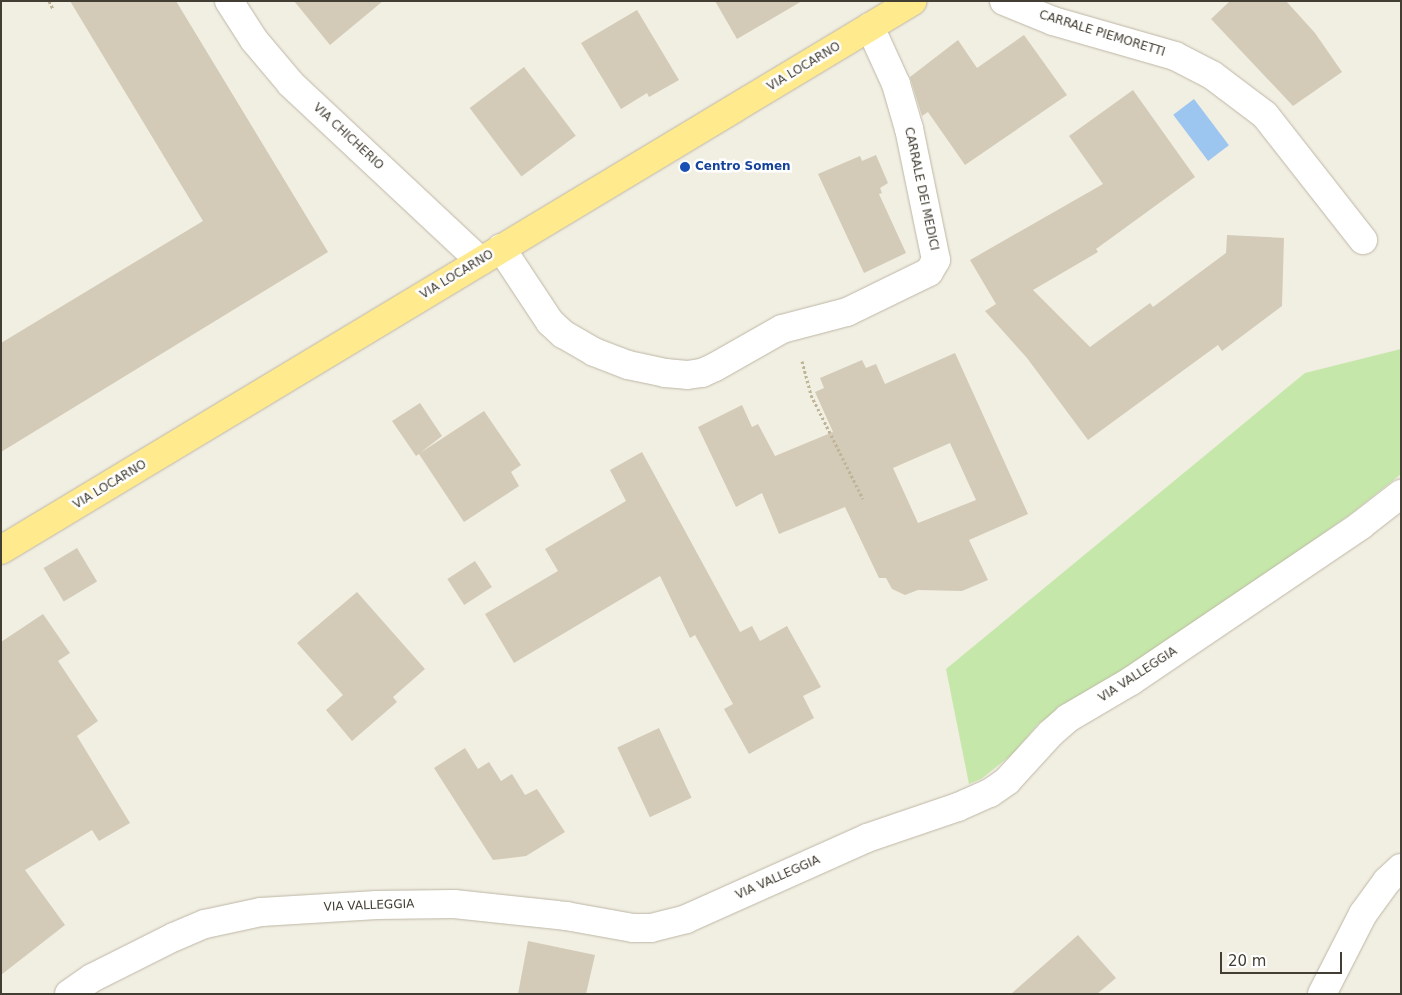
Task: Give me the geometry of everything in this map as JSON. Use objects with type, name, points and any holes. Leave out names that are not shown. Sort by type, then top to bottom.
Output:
[{"type":"main road","name":"VIA LOCARNO","points":[[1,550],[913,1]]},
{"type":"street","name":"VIA CHICHERIO","points":[[229,1],[254,40],[291,84],[490,255]]},
{"type":"street","name":"CARRALE PIEMORETTI","points":[[1004,1],[1053,21],[1175,56],[1212,75],[1265,115],[1363,240]]},
{"type":"street","name":"CARRALE DEI MEDICI","points":[[490,255],[562,334],[594,352],[628,365],[665,373],[687,375],[702,373],[715,367],[782,329],[847,312],[907,285],[928,272],[936,260],[910,129],[896,84],[870,27]]},
{"type":"street","name":"VIA VALLEGGIA","points":[[68,994],[92,978],[174,937],[205,924],[261,912],[377,905],[454,904],[566,916],[633,928],[651,928],[686,920],[867,838],[958,807],[990,793],[1007,782],[1051,733],[1068,718],[1139,675],[1361,525],[1401,494]]},
{"type":"street","points":[[1322,994],[1363,914],[1387,881],[1401,868]]},
{"type":"path","points":[[49,1],[53,9]]},
{"type":"path","points":[[801,355],[811,395],[863,500]]},
{"type":"green space","points":[[1401,349],[1401,474],[1352,513],[1168,643],[1073,700],[1038,724],[1014,753],[981,779],[969,784],[946,669],[1305,373]]},
{"type":"water","points":[[1194,99],[1229,145],[1208,161],[1173,115]]},
{"type":"building","points":[[70,1],[176,1],[328,252],[1,452],[1,343],[203,221]]},
{"type":"building","points":[[294,1],[383,1],[330,45]]},
{"type":"building","points":[[715,1],[802,1],[737,39]]},
{"type":"building","points":[[1230,1],[1286,1],[1315,33],[1342,72],[1293,106],[1211,19]]},
{"type":"building","points":[[637,10],[679,80],[649,97],[647,93],[621,109],[581,43]]},
{"type":"building","points":[[1024,35],[1067,95],[965,165],[928,112],[922,116],[910,77],[958,40],[977,68]]},
{"type":"building","points":[[524,67],[576,136],[521,177],[470,108]]},
{"type":"building","points":[[1133,90],[1195,177],[1096,249],[1098,252],[1033,290],[1090,347],[1150,303],[1153,307],[1226,253],[1227,235],[1284,238],[1282,306],[1222,351],[1218,345],[1088,440],[1027,358],[985,311],[996,304],[970,260],[1103,184],[1069,136]]},
{"type":"building","points":[[876,155],[888,183],[880,188],[882,193],[879,194],[906,253],[864,273],[818,174],[860,156],[862,161]]},
{"type":"building","points":[[955,353],[1028,514],[969,540],[988,580],[962,591],[918,590],[905,595],[892,589],[886,578],[879,578],[845,507],[779,534],[762,493],[736,507],[698,427],[742,405],[752,427],[758,424],[775,456],[833,432],[815,392],[824,388],[820,378],[862,360],[866,368],[876,364],[885,384]],"holes":[[[950,443],[976,500],[918,523],[893,468]]]},
{"type":"building","points":[[420,403],[442,436],[420,453],[484,411],[521,465],[511,472],[519,486],[464,522],[419,454],[416,456],[392,421]]},
{"type":"building","points":[[642,452],[740,632],[752,626],[760,641],[787,626],[821,687],[803,696],[814,718],[749,754],[724,709],[733,704],[695,635],[690,638],[660,576],[514,663],[485,614],[558,571],[545,549],[626,501],[610,470]]},
{"type":"building","points":[[77,548],[97,581],[64,602],[44,568]]},
{"type":"building","points":[[475,561],[492,587],[464,605],[447,579]]},
{"type":"building","points":[[357,592],[425,669],[393,697],[397,702],[352,741],[326,710],[343,695],[297,643]]},
{"type":"building","points":[[43,614],[70,653],[58,661],[98,721],[77,736],[130,823],[99,841],[92,830],[25,870],[65,925],[1,975],[1,642]]},
{"type":"building","points":[[659,728],[692,798],[650,817],[617,747]]},
{"type":"building","points":[[465,748],[478,769],[489,762],[501,781],[512,774],[525,795],[537,789],[565,832],[526,856],[493,860],[434,768]]},
{"type":"building","points":[[1078,935],[1116,978],[1097,994],[1011,994]]},
{"type":"building","points":[[528,941],[595,955],[586,994],[518,994]]},
{"type":"place","name":"Centro Somen","points":[[685,167]]}]
